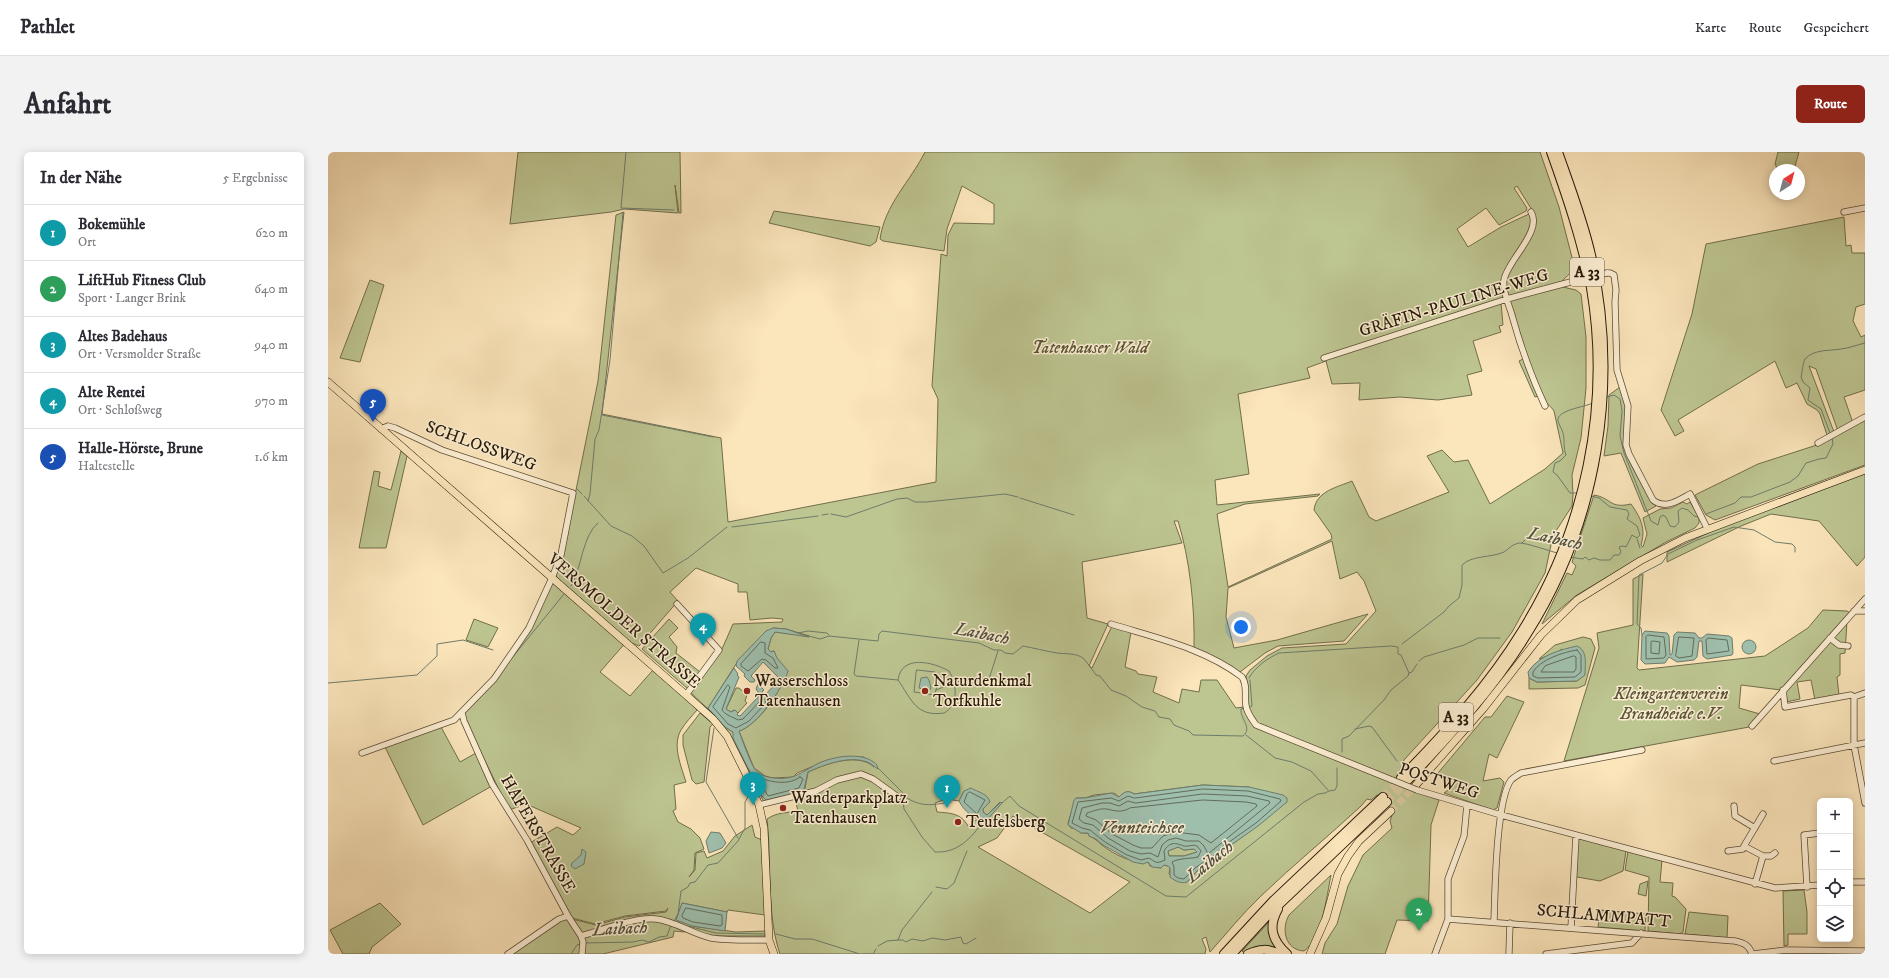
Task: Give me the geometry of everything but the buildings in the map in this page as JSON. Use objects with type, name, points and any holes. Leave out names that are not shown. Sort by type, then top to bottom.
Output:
[{"type":"highway","name":"A 33","points":[[1551,152],[1578,232],[1591,289],[1597,339],[1599,399]]},
{"type":"highway","name":"A 33","points":[[1404,780],[1507,653],[1534,610],[1562,562],[1586,489],[1599,399],[1602,333],[1595,278],[1584,229],[1558,152]]},
{"type":"highway","points":[[1224,954],[1273,901],[1385,800],[1232,954]]},
{"type":"highway","points":[[1285,899],[1274,918],[1272,928],[1274,939],[1287,954]]},
{"type":"highway","points":[[1251,953],[1266,949],[1279,954]]},
{"type":"highway","points":[[1251,953],[1272,954]]},
{"type":"main road","name":"VERSMOLDER STRASSE","points":[[328,382],[686,695],[713,719],[727,736],[760,805],[764,828],[769,940],[772,953]]},
{"type":"main road","points":[[1416,788],[1474,719],[1541,635],[1567,609],[1599,586],[1640,561],[1707,528],[1865,470]]},
{"type":"main road","points":[[1309,954],[1318,938],[1326,918],[1338,874],[1348,856],[1359,841],[1391,811]]},
{"type":"street","points":[[1844,212],[1865,208]]},
{"type":"street","points":[[1531,212],[1533,215],[1530,233],[1509,267],[1504,280],[1507,299],[1532,379],[1545,406]]},
{"type":"street","name":"GRÄFIN-PAULINE-WEG","points":[[1324,358],[1507,299],[1610,273],[1614,275],[1616,290],[1617,370],[1627,400],[1626,441],[1628,454],[1653,500],[1665,505],[1690,494],[1707,528]]},
{"type":"street","points":[[1818,443],[1865,417]]},
{"type":"street","name":"SCHLOSSWEG","points":[[381,429],[388,426],[395,428],[442,450],[573,493],[561,554],[552,578]]},
{"type":"street","points":[[362,753],[454,720],[462,713],[478,694],[494,679],[515,650],[529,628],[552,578]]},
{"type":"street","points":[[1752,726],[1782,690],[1865,599]]},
{"type":"street","points":[[677,604],[719,650],[686,695]]},
{"type":"street","points":[[1854,611],[1865,611]]},
{"type":"street","name":"POSTWEG","points":[[1111,624],[1193,650],[1242,677],[1245,687],[1246,707],[1249,715],[1256,725],[1392,780],[1501,815],[1755,884],[1775,888],[1817,885]]},
{"type":"street","points":[[1830,638],[1839,645],[1848,646]]},
{"type":"street","points":[[1782,690],[1785,707],[1851,695],[1854,697],[1865,693]]},
{"type":"street","points":[[1854,697],[1854,745],[1865,803]]},
{"type":"street","name":"HAFERSTRASSE","points":[[462,713],[466,726],[492,784],[527,840],[568,916],[581,936],[583,943],[582,954]]},
{"type":"street","points":[[454,720],[466,726]]},
{"type":"street","points":[[1774,761],[1865,743]]},
{"type":"street","points":[[1494,922],[1501,815],[1511,780],[1521,773],[1642,750]]},
{"type":"street","points":[[760,805],[816,791],[837,780],[861,774],[873,779],[898,797]]},
{"type":"street","points":[[1435,954],[1448,919],[1448,879],[1464,836],[1467,805]]},
{"type":"street","points":[[1734,806],[1735,816],[1755,828]]},
{"type":"street","points":[[1728,851],[1743,848],[1763,814]]},
{"type":"street","points":[[1807,886],[1804,835],[1817,833]]},
{"type":"street","points":[[1571,928],[1576,836]]},
{"type":"street","points":[[1744,846],[1763,856],[1771,856],[1775,853]]},
{"type":"street","points":[[1755,884],[1763,856]]},
{"type":"street","points":[[1853,882],[1865,882]]},
{"type":"street","points":[[508,954],[559,919],[568,916]]},
{"type":"street","points":[[581,936],[648,919],[656,919],[711,938],[769,940]]},
{"type":"street","name":"SCHLAMMPATT","points":[[1448,919],[1742,942],[1750,948],[1752,954]]},
{"type":"street","points":[[1502,954],[1510,954],[1510,923]]},
{"type":"street","points":[[1546,954],[1632,943],[1641,934]]},
{"type":"street","points":[[1752,954],[1786,950],[1862,952]]},
{"type":"green space","points":[[518,152],[680,152],[681,213],[679,213],[675,185],[678,213],[624,209],[611,212],[510,224]]},
{"type":"green space","name":"Tatenhauser Wald","points":[[925,152],[1540,152],[1559,207],[1575,269],[1563,280],[1563,287],[1576,290],[1581,294],[1586,337],[1586,388],[1581,438],[1572,475],[1572,506],[1556,531],[1551,545],[1545,573],[1512,632],[1477,680],[1404,760],[1399,773],[1403,781],[1420,787],[1416,792],[1439,800],[1431,825],[1428,921],[1397,920],[1385,954],[1322,954],[1325,943],[1337,924],[1348,886],[1363,855],[1392,828],[1390,821],[1392,815],[1386,799],[1377,795],[1371,800],[1367,799],[1349,817],[1273,884],[1248,909],[1210,952],[1206,937],[1202,939],[1206,949],[1205,954],[780,954],[771,905],[767,819],[778,814],[798,811],[794,795],[764,802],[759,792],[805,789],[808,772],[841,761],[859,760],[874,767],[864,757],[847,757],[828,760],[797,773],[793,777],[773,778],[765,776],[754,768],[739,731],[752,724],[765,710],[780,687],[782,681],[781,670],[774,651],[770,652],[768,649],[771,638],[775,632],[809,636],[786,629],[773,628],[738,661],[708,708],[725,727],[733,732],[758,789],[729,733],[708,709],[690,692],[722,649],[733,624],[782,622],[783,619],[772,618],[750,620],[747,592],[738,592],[738,584],[696,568],[670,592],[678,601],[639,646],[627,641],[600,672],[630,696],[653,670],[697,710],[681,730],[677,742],[678,756],[686,782],[674,785],[676,809],[673,811],[678,822],[691,829],[700,838],[704,849],[695,853],[694,870],[689,877],[695,870],[696,853],[704,851],[707,858],[723,851],[735,836],[752,825],[755,837],[762,840],[765,915],[728,910],[727,912],[682,903],[692,926],[736,932],[766,931],[766,936],[711,936],[686,929],[685,932],[674,931],[673,937],[603,954],[584,954],[585,941],[572,919],[596,925],[625,917],[666,912],[668,908],[666,911],[625,916],[595,924],[572,918],[530,843],[557,827],[573,835],[581,828],[526,804],[509,810],[467,724],[465,713],[509,661],[555,575],[574,500],[598,381],[616,215],[624,212],[602,414],[721,438],[728,522],[936,482],[938,399],[932,386],[941,254],[947,256],[948,235],[954,223],[994,224],[994,204],[962,186],[947,229],[944,251],[883,241],[880,239],[883,226],[892,204]],"holes":[[[1517,186],[1532,210],[1529,214],[1501,227],[1468,247],[1457,229],[1486,208],[1499,225],[1526,211],[1527,208],[1514,188]],[[1507,301],[1523,359],[1519,361],[1535,397],[1541,395],[1554,411],[1563,453],[1545,469],[1490,504],[1468,460],[1454,462],[1442,450],[1427,456],[1449,492],[1376,521],[1369,517],[1352,481],[1334,488],[1319,498],[1314,510],[1331,534],[1332,539],[1228,587],[1217,514],[1245,504],[1318,496],[1320,494],[1217,505],[1215,480],[1249,474],[1238,394],[1310,378],[1307,368],[1326,361],[1332,384],[1360,383],[1359,400],[1400,397],[1438,400],[1472,395],[1467,375],[1482,371],[1473,341],[1501,332],[1499,326],[1503,325],[1501,303]],[[1174,521],[1178,521],[1189,568],[1194,617],[1194,649],[1240,672],[1265,653],[1278,646],[1344,641],[1368,614],[1277,640],[1234,648],[1226,617],[1228,588],[1332,541],[1340,579],[1357,572],[1364,581],[1376,611],[1346,644],[1282,648],[1267,656],[1250,670],[1246,676],[1247,706],[1257,723],[1244,707],[1236,708],[1217,680],[1201,680],[1199,692],[1182,689],[1179,703],[1153,692],[1157,677],[1138,674],[1136,671],[1125,667],[1131,632],[1112,626],[1092,668],[1089,666],[1108,624],[1087,618],[1082,562],[1182,543]],[[1203,785],[1249,787],[1260,824],[1224,850],[1219,857],[1197,871],[1187,882],[1169,874],[1170,868],[1168,866],[1164,865],[1161,868],[1150,866],[1148,862],[1137,862],[1118,855],[1089,836],[1088,833],[1081,833],[1077,829],[1071,828],[1068,823],[1076,798],[1114,793],[1119,797],[1125,792],[1134,794]],[[964,791],[990,802],[983,809],[983,812],[987,815],[1000,802],[983,822],[976,820],[968,826],[962,818],[955,814],[937,812],[935,803],[947,799],[959,801]],[[1013,816],[1130,882],[1090,913],[978,847],[997,838]]]},
{"type":"green space","points":[[1778,152],[1799,152],[1796,164],[1775,164]]},
{"type":"green space","points":[[774,211],[880,227],[876,242],[870,246],[769,223]]},
{"type":"green space","points":[[1844,217],[1846,246],[1851,245],[1852,253],[1865,253],[1865,304],[1856,307],[1853,321],[1861,337],[1865,335],[1865,390],[1844,397],[1853,423],[1838,431],[1816,369],[1809,366],[1834,432],[1827,435],[1820,414],[1817,410],[1807,404],[1797,383],[1786,388],[1775,361],[1678,420],[1684,431],[1675,436],[1661,410],[1692,314],[1706,244]]},
{"type":"green space","points":[[370,280],[384,285],[360,362],[340,358]]},
{"type":"green space","points":[[1620,387],[1626,406],[1624,444],[1630,463],[1649,498],[1656,506],[1645,512],[1621,453],[1604,456],[1608,426],[1609,395]]},
{"type":"green space","points":[[1865,419],[1865,465],[1715,520],[1706,515],[1695,495],[1758,464],[1820,444]]},
{"type":"green space","points":[[401,451],[407,456],[386,548],[359,548],[374,471],[380,472],[378,486],[391,490]]},
{"type":"green space","points":[[1865,474],[1865,557],[1857,566],[1819,521],[1771,514],[1741,526],[1667,562],[1667,552],[1721,527]]},
{"type":"green space","points":[[1594,495],[1600,496],[1618,505],[1631,504],[1642,524],[1643,534],[1641,545],[1643,547],[1647,534],[1643,518],[1660,509],[1671,508],[1683,502],[1687,504],[1690,502],[1699,517],[1699,523],[1695,528],[1666,542],[1577,595],[1542,624],[1567,573],[1572,575],[1576,566],[1572,562]]},
{"type":"green space","name":"Kleingartenverein Brandheide e.V.","points":[[1643,574],[1637,668],[1639,670],[1765,656],[1808,628],[1823,610],[1847,611],[1850,613],[1781,690],[1741,685],[1739,708],[1760,714],[1749,727],[1564,761],[1599,648],[1597,633],[1633,625],[1633,579]]},
{"type":"green space","points":[[474,619],[498,628],[488,647],[466,640]]},
{"type":"green space","points":[[669,619],[678,628],[669,637],[677,647],[676,653],[700,672],[688,689],[642,649]]},
{"type":"green space","points":[[1847,621],[1845,653],[1840,654],[1840,675],[1837,677],[1839,695],[1815,700],[1811,680],[1797,682],[1800,699],[1786,702],[1784,690]]},
{"type":"green space","points":[[1583,637],[1591,639],[1595,648],[1585,685],[1578,688],[1529,689],[1529,678],[1537,682],[1577,681],[1585,674],[1562,649],[1556,653],[1539,659],[1555,645]]},
{"type":"green space","points":[[736,688],[739,688],[747,695],[745,701],[747,703],[738,713],[734,710],[731,712],[726,709]]},
{"type":"green space","points":[[1507,696],[1524,702],[1497,758],[1489,754],[1483,781],[1500,778],[1504,782],[1497,808],[1493,810],[1444,793],[1454,786],[1438,773],[1485,717],[1491,717]]},
{"type":"green space","points":[[700,713],[713,724],[710,727],[704,782],[696,784],[692,780],[683,745],[683,735]]},
{"type":"green space","points":[[441,727],[460,762],[476,753],[492,786],[423,825],[385,747]]},
{"type":"green space","points":[[1580,838],[1626,851],[1623,871],[1600,881],[1577,877],[1575,875],[1577,840]]},
{"type":"green space","points":[[1178,847],[1184,850],[1194,849],[1197,852],[1184,856],[1169,856],[1168,851]]},
{"type":"green space","points":[[1628,851],[1662,860],[1660,882],[1673,883],[1672,896],[1675,897],[1686,909],[1683,932],[1680,934],[1648,931],[1649,877],[1625,870]]},
{"type":"green space","points":[[1331,875],[1323,916],[1315,937],[1304,951],[1298,950],[1289,943],[1286,938],[1285,926],[1289,915]]},
{"type":"green space","points":[[1648,881],[1646,896],[1638,894],[1640,884]]},
{"type":"green space","points":[[1804,890],[1807,912],[1807,934],[1788,934],[1788,945],[1784,946],[1783,891]]},
{"type":"green space","points":[[380,903],[401,924],[372,947],[369,954],[343,954],[330,930]]},
{"type":"green space","points":[[1600,910],[1646,914],[1645,931],[1598,927]]},
{"type":"green space","points":[[1689,912],[1728,916],[1727,938],[1685,934]]},
{"type":"green space","points":[[565,919],[569,920],[581,942],[580,954],[510,954],[560,921]]},
{"type":"green space","points":[[1270,921],[1270,935],[1282,953],[1256,947],[1243,952],[1242,951]]},
{"type":"water","points":[[773,628],[786,629],[809,637],[775,632],[771,638],[768,649],[771,652],[774,651],[777,658],[788,671],[781,687],[768,706],[754,722],[739,731],[754,768],[757,772],[771,778],[787,778],[802,773],[819,763],[833,758],[857,756],[871,761],[877,765],[878,769],[860,760],[845,760],[808,772],[804,789],[800,792],[766,800],[757,791],[758,788],[733,738],[733,732],[725,727],[708,708],[734,668],[739,677],[726,709],[731,712],[735,710],[738,713],[737,715],[740,716],[760,695],[756,689],[758,684],[764,690],[762,692],[765,695],[780,679],[763,662],[751,676],[755,680],[754,682],[750,682],[744,676],[745,674],[736,666],[737,661],[766,631]]},
{"type":"water","points":[[1645,631],[1667,633],[1669,636],[1670,655],[1672,654],[1674,635],[1677,632],[1695,633],[1699,638],[1702,638],[1707,634],[1729,636],[1732,638],[1733,653],[1732,655],[1707,659],[1703,656],[1702,641],[1699,641],[1697,657],[1694,660],[1677,662],[1669,657],[1665,663],[1645,664],[1641,660],[1642,635]]},
{"type":"water","points":[[1749,640],[1754,642],[1756,647],[1754,652],[1749,654],[1744,652],[1742,647],[1744,642]]},
{"type":"water","points":[[1577,646],[1581,648],[1584,654],[1585,675],[1577,681],[1537,682],[1529,678],[1528,672],[1532,666],[1543,658],[1550,654]]},
{"type":"water","points":[[927,677],[931,688],[929,691],[919,688],[921,678]]},
{"type":"water","name":"Vennteichsee","points":[[1203,785],[1249,787],[1283,795],[1287,798],[1287,802],[1258,826],[1224,850],[1219,857],[1197,871],[1187,882],[1183,883],[1170,877],[1170,868],[1168,866],[1164,865],[1161,868],[1152,867],[1148,862],[1143,864],[1133,862],[1089,836],[1088,833],[1081,833],[1068,825],[1074,800],[1076,798],[1085,798],[1111,793],[1119,797],[1127,792],[1134,794]],"holes":[[[1178,847],[1184,850],[1194,849],[1197,852],[1184,856],[1169,856],[1168,851]]]},
{"type":"water","points":[[971,788],[985,795],[989,799],[990,802],[983,809],[983,812],[987,815],[1001,802],[1002,803],[985,822],[970,814],[963,808],[959,801],[964,791]]},
{"type":"water","points":[[711,832],[720,833],[726,843],[722,848],[709,853],[706,841]]},
{"type":"water","points":[[582,849],[586,852],[584,864],[575,869],[571,866],[572,863],[581,855]]},
{"type":"water","points":[[682,903],[727,912],[725,931],[692,926],[676,920]]},
{"type":"waterway","points":[[626,152],[621,208],[674,210]]},
{"type":"waterway","points":[[588,501],[590,494],[595,439],[599,430],[610,360],[623,213]]},
{"type":"waterway","name":"Laibach","points":[[1830,433],[1821,409],[1808,400],[1810,388],[1803,382],[1801,377],[1804,360],[1817,352],[1844,349],[1865,343]]},
{"type":"waterway","name":"Laibach","points":[[1607,397],[1614,395],[1620,399],[1622,411],[1620,436],[1624,453],[1651,521],[1658,525],[1660,517],[1663,515],[1666,517],[1670,526],[1675,527],[1679,522],[1678,511],[1682,508],[1698,517]]},
{"type":"waterway","name":"Laibach","points":[[1577,493],[1570,493],[1557,475],[1553,472],[1555,463],[1560,461],[1566,455],[1564,436],[1558,421],[1562,414],[1572,409],[1593,403]]},
{"type":"waterway","points":[[602,415],[713,437]]},
{"type":"waterway","name":"Laibach","points":[[1706,514],[1735,503],[1741,497],[1751,497],[1790,482],[1798,476],[1806,463],[1826,458],[1833,444],[1832,438]]},
{"type":"waterway","points":[[577,489],[582,494]]},
{"type":"waterway","points":[[831,514],[846,517],[897,499],[907,498],[915,502],[926,502],[1005,494],[1018,497]]},
{"type":"waterway","points":[[584,496],[611,526],[632,536],[644,546],[663,573],[688,558],[727,527]]},
{"type":"waterway","name":"Laibach","points":[[1569,557],[1583,559],[1585,557],[1589,560],[1594,558],[1600,560],[1610,560],[1614,555],[1619,555],[1621,552],[1619,547],[1626,547],[1632,535],[1637,538],[1640,535],[1637,526],[1627,519],[1629,514],[1627,510],[1610,507],[1599,498],[1591,496]]},
{"type":"waterway","points":[[1020,498],[1074,515]]},
{"type":"waterway","points":[[822,515],[828,514]]},
{"type":"waterway","points":[[732,527],[818,516]]},
{"type":"waterway","points":[[571,586],[575,579],[585,544],[598,523]]},
{"type":"waterway","points":[[1642,635],[1641,628],[1637,624],[1639,575],[1662,563],[1668,554],[1697,540],[1734,527],[1754,530],[1775,542],[1792,544],[1795,547],[1795,552]]},
{"type":"waterway","name":"Laibach","points":[[1522,543],[1526,539]]},
{"type":"waterway","points":[[1637,539],[1640,548]]},
{"type":"waterway","name":"Laibach","points":[[1402,644],[1444,612],[1459,598],[1462,585],[1462,565],[1466,562],[1476,558],[1499,554],[1513,545],[1520,543],[1557,553]]},
{"type":"waterway","points":[[512,658],[564,594]]},
{"type":"waterway","name":"Laibach","points":[[798,633],[808,631],[827,633],[829,635]]},
{"type":"waterway","name":"Laibach","points":[[809,636],[820,639],[829,636],[878,641],[879,634],[882,631],[979,643],[994,650],[1001,650],[1005,653],[1013,654],[1023,646],[1057,653],[1077,655],[1083,658],[1096,675],[1100,676],[1111,690],[1126,696],[1142,707],[1155,711],[1159,717],[1170,719],[1174,725],[1189,731],[1193,735],[1243,736],[1247,730],[1241,713],[1241,709],[1244,708]]},
{"type":"waterway","points":[[1419,661],[1424,657],[1464,645],[1478,638],[1500,638]]},
{"type":"waterway","points":[[328,683],[417,675],[437,656],[437,644],[463,640],[493,650]]},
{"type":"waterway","points":[[859,640],[854,674],[856,676],[898,680],[916,706],[927,712],[935,714],[944,713],[952,705],[955,688],[949,671],[927,663],[911,663],[905,666],[900,672],[898,680]]},
{"type":"waterway","name":"Laibach","points":[[1249,678],[1262,663],[1279,653],[1391,646],[1398,647],[1398,654],[1401,655],[1409,673],[1408,676],[1391,690],[1384,700],[1349,736],[1342,739],[1342,752]]},
{"type":"waterway","points":[[936,690],[970,677],[989,679],[998,651]]},
{"type":"waterway","points":[[1409,673],[1412,672],[1417,664]]},
{"type":"waterway","points":[[917,670],[935,672],[937,684],[934,695],[914,692],[917,670]]},
{"type":"waterway","name":"Laibach","points":[[1249,708],[1252,706],[1250,680]]},
{"type":"waterway","points":[[1355,729],[1369,726],[1372,727],[1397,761]]},
{"type":"waterway","name":"Laibach","points":[[714,728],[706,782],[738,838]]},
{"type":"waterway","points":[[1246,735],[1275,758],[1292,762],[1311,771],[1328,790]]},
{"type":"waterway","name":"Laibach","points":[[878,768],[902,792],[904,809],[922,837],[935,852],[943,852],[963,844],[983,822]]},
{"type":"waterway","name":"Laibach","points":[[1002,803],[1010,796],[1019,806],[1166,896],[1186,897],[1304,802],[1318,794],[1335,790],[1337,786],[1337,768]]},
{"type":"waterway","name":"Laibach","points":[[674,921],[678,914],[681,891],[688,887],[690,883],[695,882],[708,865],[718,863],[738,841],[745,828],[745,802],[750,793]]},
{"type":"waterway","points":[[904,796],[910,800],[927,805],[951,802]]},
{"type":"waterway","points":[[936,887],[947,889],[954,883],[967,851]]},
{"type":"waterway","points":[[878,946],[887,941],[898,940],[902,930],[932,892]]},
{"type":"waterway","name":"Laibach","points":[[585,943],[633,942],[642,940],[649,942],[659,937],[667,936],[671,925]]},
{"type":"waterway","points":[[683,925],[716,933],[766,934]]},
{"type":"waterway","points":[[776,934],[795,939],[812,939],[860,954]]},
{"type":"waterway","points":[[898,940],[903,940],[906,942],[912,939],[923,941],[932,938],[945,940],[961,937],[963,943],[966,944],[976,938]]},
{"type":"waterway","name":"Laibach","points":[[571,954],[577,945],[580,944]]},
{"type":"waterway","points":[[873,954],[876,949]]},
{"type":"waterway","points":[[863,954],[871,954]]},
{"type":"tunnel","points":[[1383,797],[1401,778]]},
{"type":"tunnel","points":[[1387,802],[1406,782]]},
{"type":"tunnel","points":[[1391,811],[1415,786]]},
{"type":"place","name":"Halle-Hörste, Brune","points":[[373,422]]},
{"type":"place","name":"Alte Rentei","points":[[703,646]]},
{"type":"place","name":"Wasserschloss Tatenhausen","points":[[747,691]]},
{"type":"place","name":"Naturdenkmal Torfkuhle","points":[[925,691]]},
{"type":"place","name":"Altes Badehaus","points":[[753,805]]},
{"type":"place","name":"Wanderparkplatz Tatenhausen","points":[[783,808]]},
{"type":"place","name":"Bokemühle","points":[[947,808]]},
{"type":"place","name":"Teufelsberg","points":[[958,822]]},
{"type":"place","name":"LiftHub Fitness Club","points":[[1419,931]]}]
